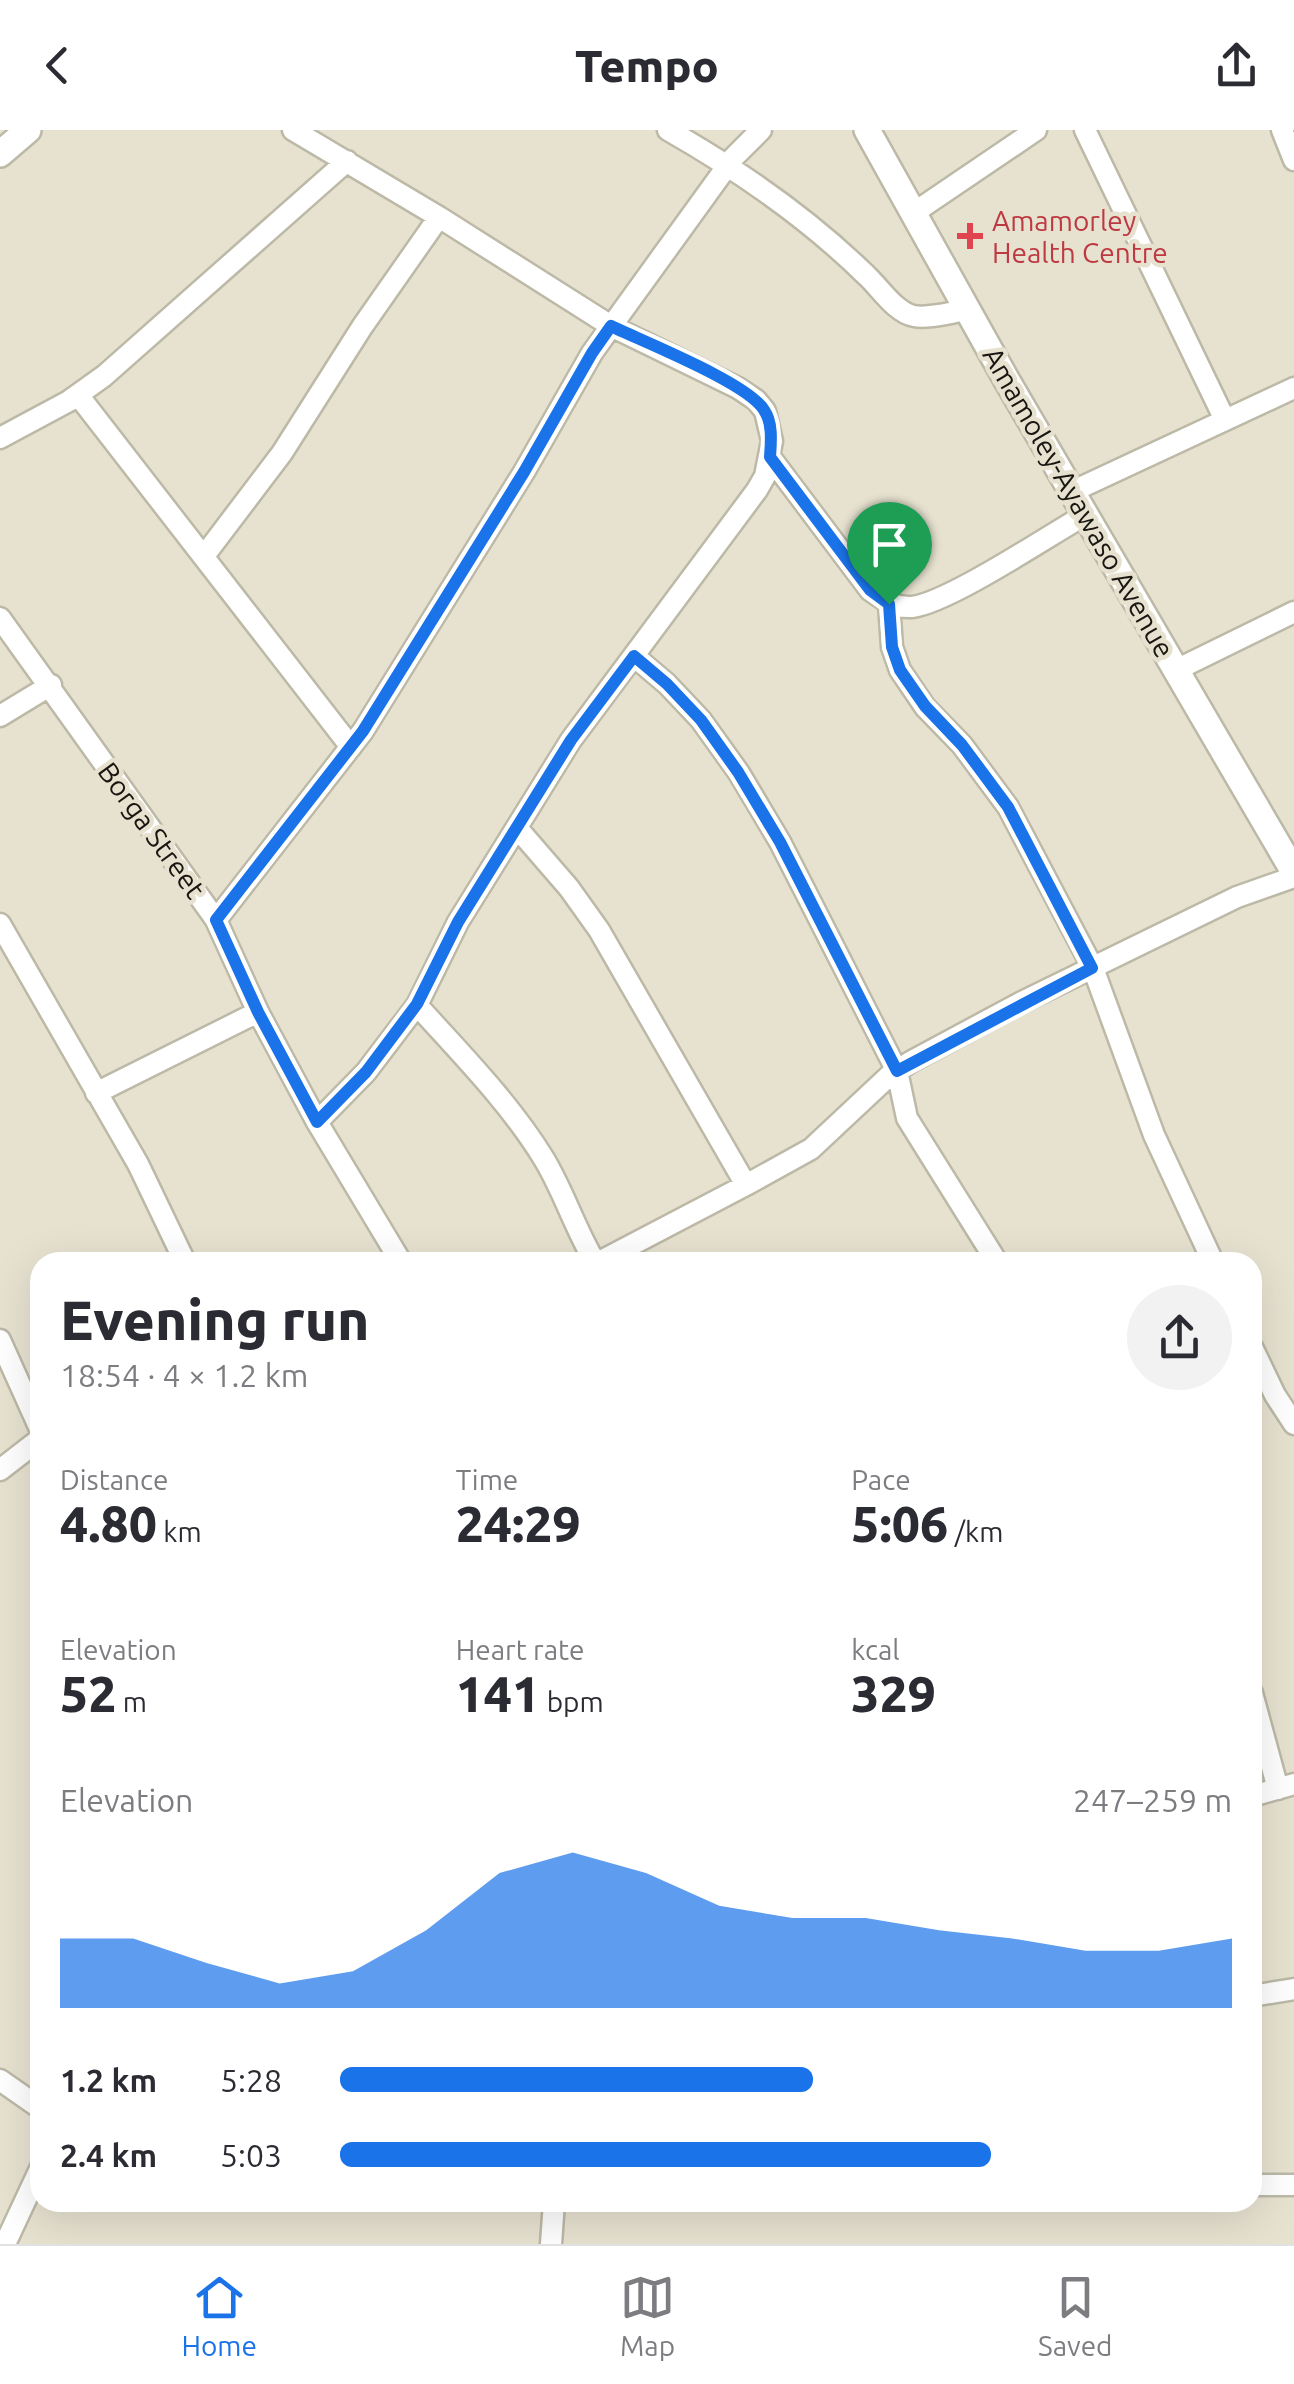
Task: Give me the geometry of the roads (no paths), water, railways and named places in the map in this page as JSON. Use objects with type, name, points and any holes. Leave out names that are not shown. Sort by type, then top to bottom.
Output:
[{"type":"street","points":[[0,154],[28,130]]},
{"type":"street","points":[[293,130],[611,326],[738,388],[756,400],[770,423],[770,457],[765,476],[751,500],[571,740],[458,922],[417,1004],[366,1072],[317,1122]]},
{"type":"street","points":[[668,130],[728,164],[847,256],[903,311],[915,317],[968,310]]},
{"type":"street","points":[[216,920],[351,748],[443,604],[592,353],[728,164],[761,130]]},
{"type":"street","name":"Amamoley-Ayawaso Avenue","points":[[867,130],[1294,875]]},
{"type":"street","points":[[912,214],[1036,130]]},
{"type":"street","points":[[1085,130],[1225,420]]},
{"type":"street","points":[[1282,130],[1294,160]]},
{"type":"street","points":[[0,438],[78,395],[104,376],[348,162]]},
{"type":"street","points":[[204,556],[282,453],[362,327],[439,217]]},
{"type":"street","points":[[770,457],[870,590],[889,604],[908,607],[945,595],[1078,503],[1225,420],[1294,388]]},
{"type":"street","points":[[78,395],[351,748]]},
{"type":"street","points":[[889,604],[892,647],[900,670],[1008,807],[1092,968],[1154,1136],[1208,1252]]},
{"type":"street","points":[[1176,670],[1294,612]]},
{"type":"street","name":"Borga Street","points":[[0,618],[51,684],[216,920],[258,1012],[317,1122],[395,1252]]},
{"type":"street","points":[[634,656],[701,720],[780,842],[897,1071],[906,1118],[990,1252]]},
{"type":"street","points":[[0,716],[51,684]]},
{"type":"street","points":[[518,829],[599,930],[746,1184]]},
{"type":"street","points":[[616,1252],[812,1149],[897,1071],[1092,968],[1294,875]]},
{"type":"street","points":[[0,924],[138,1164],[180,1252]]},
{"type":"street","points":[[417,1004],[511,1110],[546,1162],[576,1231],[590,1252]]},
{"type":"street","points":[[96,1092],[258,1012]]},
{"type":"street","points":[[0,1340],[30,1408]]},
{"type":"street","points":[[1262,1368],[1294,1424]]},
{"type":"street","points":[[0,1470],[30,1447]]},
{"type":"street","points":[[1262,1721],[1286,1786],[1262,1793]]},
{"type":"street","points":[[1262,1995],[1294,1990]]},
{"type":"street","points":[[0,2080],[30,2101]]},
{"type":"street","points":[[1262,2185],[1294,2185]]},
{"type":"street","points":[[5,2244],[30,2190]]},
{"type":"street","points":[[551,2244],[553,2212]]},
{"type":"place","name":"Amamorley Health Centre","points":[[970,236]]}]
